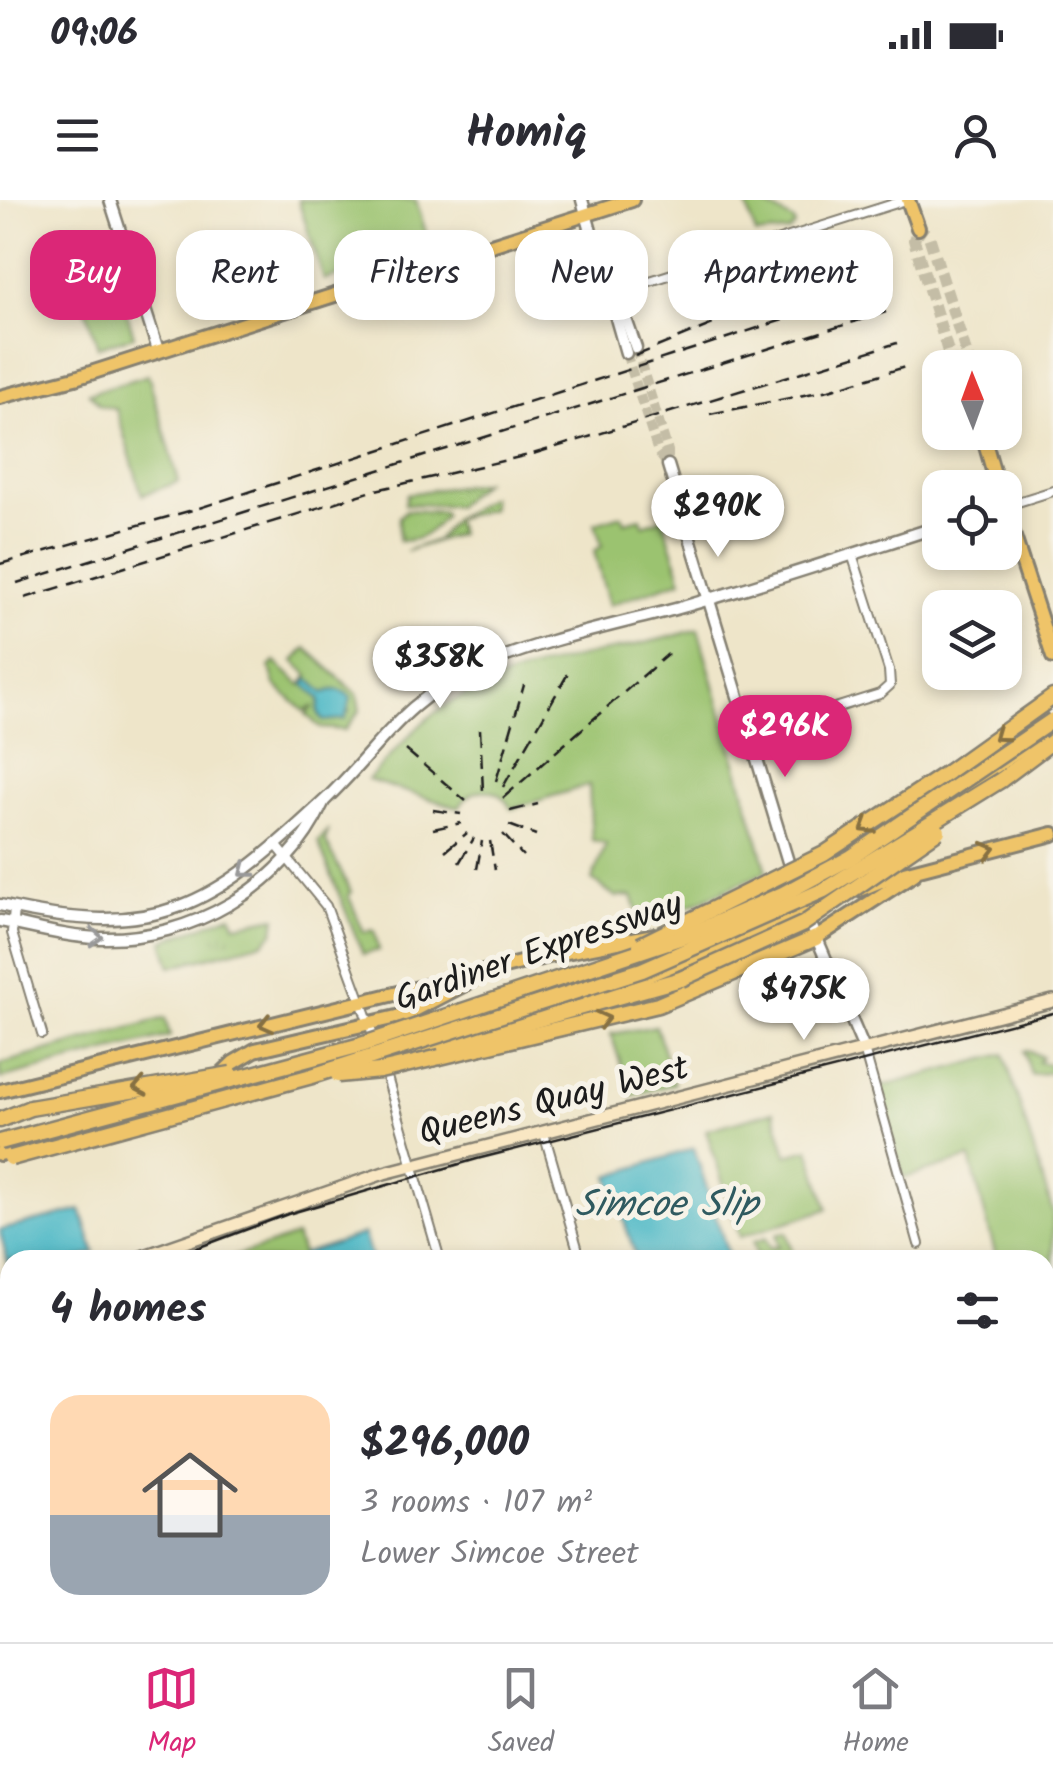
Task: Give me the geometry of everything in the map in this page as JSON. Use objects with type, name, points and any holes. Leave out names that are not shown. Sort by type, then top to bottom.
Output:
[{"type":"highway","points":[[576,975],[794,870],[948,772],[1053,697]]},
{"type":"highway","name":"Gardiner Expressway","points":[[0,1142],[272,1071],[576,975],[724,921],[800,885],[884,838],[1053,724]]},
{"type":"highway","name":"Gardiner Expressway","points":[[0,1158],[312,1076],[577,994],[706,946],[859,871],[1053,741]]},
{"type":"highway","points":[[426,1051],[681,979],[803,924],[941,829],[1000,780]]},
{"type":"highway","points":[[312,1076],[380,1072],[658,1006],[816,938]]},
{"type":"highway","points":[[0,1112],[172,1082],[272,1071]]},
{"type":"highway","points":[[0,1120],[30,1108]]},
{"type":"main road","points":[[1,393],[158,350],[632,200]]},
{"type":"main road","points":[[907,200],[918,228]]},
{"type":"main road","points":[[1022,561],[1053,657]]},
{"type":"main road","points":[[0,1091],[496,969],[677,931],[795,884],[952,799],[1053,724]]},
{"type":"main road","points":[[0,1158],[190,1104],[295,1087],[426,1051],[577,1004],[925,868],[1053,834]]},
{"type":"main road","points":[[816,938],[925,868]]},
{"type":"main road","points":[[190,1104],[233,1062],[254,1050],[404,1014],[496,969]]},
{"type":"main road","name":"Queens Quay West","points":[[160,1250],[320,1192],[1053,1002]]},
{"type":"street","points":[[110,200],[158,350]]},
{"type":"street","points":[[582,200],[591,230]]},
{"type":"street","points":[[648,282],[907,200]]},
{"type":"street","points":[[625,320],[631,350]]},
{"type":"street","points":[[668,465],[795,884],[864,1049],[918,1244]]},
{"type":"street","points":[[1022,502],[1053,491]]},
{"type":"street","points":[[0,905],[91,920],[165,913],[226,886],[276,846],[324,802],[395,720],[453,679],[550,643],[710,599],[922,532]]},
{"type":"street","points":[[752,734],[880,694],[890,686],[890,670],[852,554]]},
{"type":"street","points":[[5,922],[97,938],[171,930],[238,899],[287,855],[313,824],[324,802]]},
{"type":"street","points":[[276,846],[326,906],[383,1064],[437,1250]]},
{"type":"street","points":[[5,922],[14,908]]},
{"type":"street","points":[[5,922],[42,1034]]},
{"type":"street","points":[[544,1132],[578,1250]]},
{"type":"green space","points":[[298,200],[416,200],[425,230],[334,230],[334,277],[324,280],[314,249],[314,230],[308,230]]},
{"type":"green space","points":[[745,200],[756,200],[794,221],[795,226],[791,230],[754,230]]},
{"type":"green space","points":[[89,320],[129,320],[134,336],[98,347]]},
{"type":"green space","points":[[148,375],[179,482],[142,495],[116,409],[100,405],[89,393]]},
{"type":"green space","points":[[483,482],[456,506],[405,504],[407,494]]},
{"type":"green space","points":[[491,497],[491,509],[455,519],[459,534],[406,551],[437,540],[453,520]]},
{"type":"green space","points":[[406,510],[443,512],[445,516],[414,540],[399,541],[399,517]]},
{"type":"green space","points":[[622,515],[625,522],[641,518],[643,525],[663,518],[682,580],[609,605],[594,551],[602,546],[595,523]]},
{"type":"green space","points":[[698,629],[767,871],[694,904],[640,919],[632,896],[616,897],[592,880],[606,844],[592,840],[589,785],[511,809],[499,795],[478,791],[459,808],[368,780],[427,719],[488,684],[558,662]]},
{"type":"green space","points":[[306,648],[357,694],[360,711],[345,730],[320,728],[306,714],[314,706],[304,711],[275,685],[270,667],[275,662],[301,685],[309,676],[294,661]],"holes":[[[308,680],[324,693],[346,701],[349,712],[323,720],[318,712],[320,699],[305,685]]]},
{"type":"green space","points":[[329,829],[325,840],[351,892],[348,895],[364,932],[374,930],[379,950],[363,954],[318,842]]},
{"type":"green space","points":[[231,915],[236,925],[276,917],[274,932],[264,942],[171,967],[163,941]]},
{"type":"green space","points":[[165,1018],[170,1036],[0,1079],[0,1064]]},
{"type":"green space","points":[[656,1026],[674,1084],[631,1096],[611,1034]]},
{"type":"green space","points":[[1024,1051],[1042,1057],[1038,1062],[1053,1065],[1053,1072],[1031,1075]]},
{"type":"green space","points":[[1004,1054],[1053,1213],[1053,1250],[994,1250],[970,1158],[904,1178],[876,1088]]},
{"type":"green space","points":[[774,1111],[787,1155],[809,1149],[828,1209],[740,1237],[706,1130]]},
{"type":"green space","points":[[786,1232],[792,1250],[755,1250],[753,1242],[766,1238],[770,1248],[779,1246],[776,1235]]},
{"type":"green space","points":[[296,1236],[301,1250],[255,1250]]},
{"type":"water","points":[[309,679],[324,693],[338,690],[351,698],[345,719],[323,721],[318,712],[320,699],[304,684]]},
{"type":"water","name":"Simcoe Slip","points":[[694,1148],[727,1250],[634,1250],[609,1176]]},
{"type":"water","points":[[81,1210],[94,1250],[4,1250],[0,1230]]},
{"type":"water","points":[[364,1234],[369,1250],[314,1250]]},
{"type":"tunnel","points":[[948,350],[914,240],[918,228],[929,236],[965,350]]},
{"type":"tunnel","points":[[636,348],[668,451],[668,465]]},
{"type":"tunnel","points":[[626,353],[658,452],[667,464]]},
{"type":"tram line","points":[[192,1250],[288,1214],[477,1159],[1053,1013]]},
{"type":"railway","points":[[635,356],[723,320]]},
{"type":"railway","points":[[0,564],[196,509],[783,320]]},
{"type":"railway","points":[[17,583],[860,320]]},
{"type":"railway","points":[[25,598],[376,490],[533,454],[897,343]]},
{"type":"railway","points":[[710,414],[829,390],[905,367]]},
{"type":"railway","points":[[503,798],[668,654]]},
{"type":"railway","points":[[503,787],[570,670]]},
{"type":"railway","points":[[496,781],[524,685]]},
{"type":"railway","points":[[480,729],[483,791]]},
{"type":"railway","points":[[406,750],[466,801]]},
{"type":"railway","points":[[510,811],[538,804]]},
{"type":"railway","points":[[433,810],[461,814]]},
{"type":"railway","points":[[433,829],[461,823]]},
{"type":"railway","points":[[509,825],[536,835]]},
{"type":"railway","points":[[445,851],[467,833]]},
{"type":"railway","points":[[503,834],[523,856]]},
{"type":"railway","points":[[459,863],[474,838]]},
{"type":"railway","points":[[477,869],[482,841]]},
{"type":"railway","points":[[490,841],[495,870]]}]
